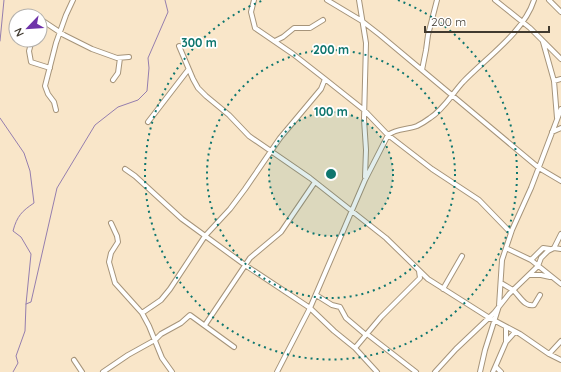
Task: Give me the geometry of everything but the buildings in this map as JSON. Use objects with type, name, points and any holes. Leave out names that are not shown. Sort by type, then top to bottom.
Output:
[{"type":"street","points":[[56,110],[54,102],[48,94],[46,86],[60,32],[66,15],[74,0]]},
{"type":"street","points":[[254,0],[251,12],[255,28],[275,41],[364,110],[388,135],[432,169],[479,200],[511,233]]},
{"type":"street","points":[[327,0],[362,21],[539,168],[561,181]]},
{"type":"street","points":[[359,0],[366,43],[364,110],[366,150],[365,180]]},
{"type":"street","points":[[422,70],[428,35],[437,0]]},
{"type":"street","points":[[495,0],[522,22],[561,59]]},
{"type":"street","points":[[277,372],[310,308],[373,162],[388,135],[393,131],[417,126],[432,117],[462,82],[496,52],[522,22],[531,9],[534,0]]},
{"type":"street","points":[[549,0],[561,12]]},
{"type":"street","points":[[275,41],[283,37],[294,28],[310,28],[323,20]]},
{"type":"street","points":[[48,24],[92,49],[112,57],[129,57]]},
{"type":"street","points":[[543,41],[554,81],[557,120]]},
{"type":"street","points":[[179,46],[188,70],[206,96],[229,115],[249,136],[297,168],[353,211],[386,238],[428,279],[488,317],[561,360]]},
{"type":"street","points":[[30,48],[31,62],[50,68]]},
{"type":"street","points":[[113,80],[118,73],[120,58]]},
{"type":"street","points":[[148,122],[188,70]]},
{"type":"street","points":[[142,313],[161,300],[205,236],[238,199],[280,138],[321,89],[325,79]]},
{"type":"street","points":[[554,81],[561,79]]},
{"type":"street","points":[[480,372],[485,350],[499,306],[502,260],[511,233],[539,168],[561,108]]},
{"type":"street","points":[[552,132],[561,128]]},
{"type":"street","points":[[125,169],[135,176],[182,219],[245,265],[310,308],[334,331],[355,348],[377,372]]},
{"type":"street","points":[[205,325],[245,265],[258,250],[281,232],[315,182]]},
{"type":"street","points":[[111,223],[118,242],[111,253],[109,262],[115,283],[142,313],[162,358],[172,372]]},
{"type":"street","points":[[435,372],[513,290],[538,266],[541,258],[552,249],[561,234]]},
{"type":"street","points":[[506,248],[531,260],[561,284]]},
{"type":"street","points":[[531,260],[543,248],[561,249]]},
{"type":"street","points":[[444,289],[462,256]]},
{"type":"street","points":[[419,271],[420,278]]},
{"type":"street","points":[[529,275],[541,274],[552,277]]},
{"type":"street","points":[[420,278],[428,279]]},
{"type":"street","points":[[355,348],[384,314],[420,278]]},
{"type":"street","points":[[501,283],[513,290],[525,303],[530,306],[534,305],[540,296]]},
{"type":"street","points":[[316,295],[340,308],[346,318],[415,371]]},
{"type":"street","points":[[103,372],[155,340],[161,334],[181,323],[190,315],[234,347]]},
{"type":"street","points":[[506,327],[506,342]]},
{"type":"street","points":[[493,372],[506,342],[515,332]]},
{"type":"street","points":[[549,354],[561,341]]},
{"type":"street","points":[[74,360],[82,372]]},
{"type":"street","points":[[496,367],[501,372]]},
{"type":"street","points":[[409,372],[415,371]]},
{"type":"waterway","points":[[0,41],[4,0]]},
{"type":"waterway","points":[[26,304],[31,302],[57,188],[95,125],[118,107],[138,100],[147,91],[149,68],[148,58],[168,12],[165,0]]},
{"type":"waterway","points":[[0,118],[24,153],[30,171],[34,203],[20,214],[13,231],[21,237],[31,254],[25,331],[16,356],[18,363],[13,372]]}]
